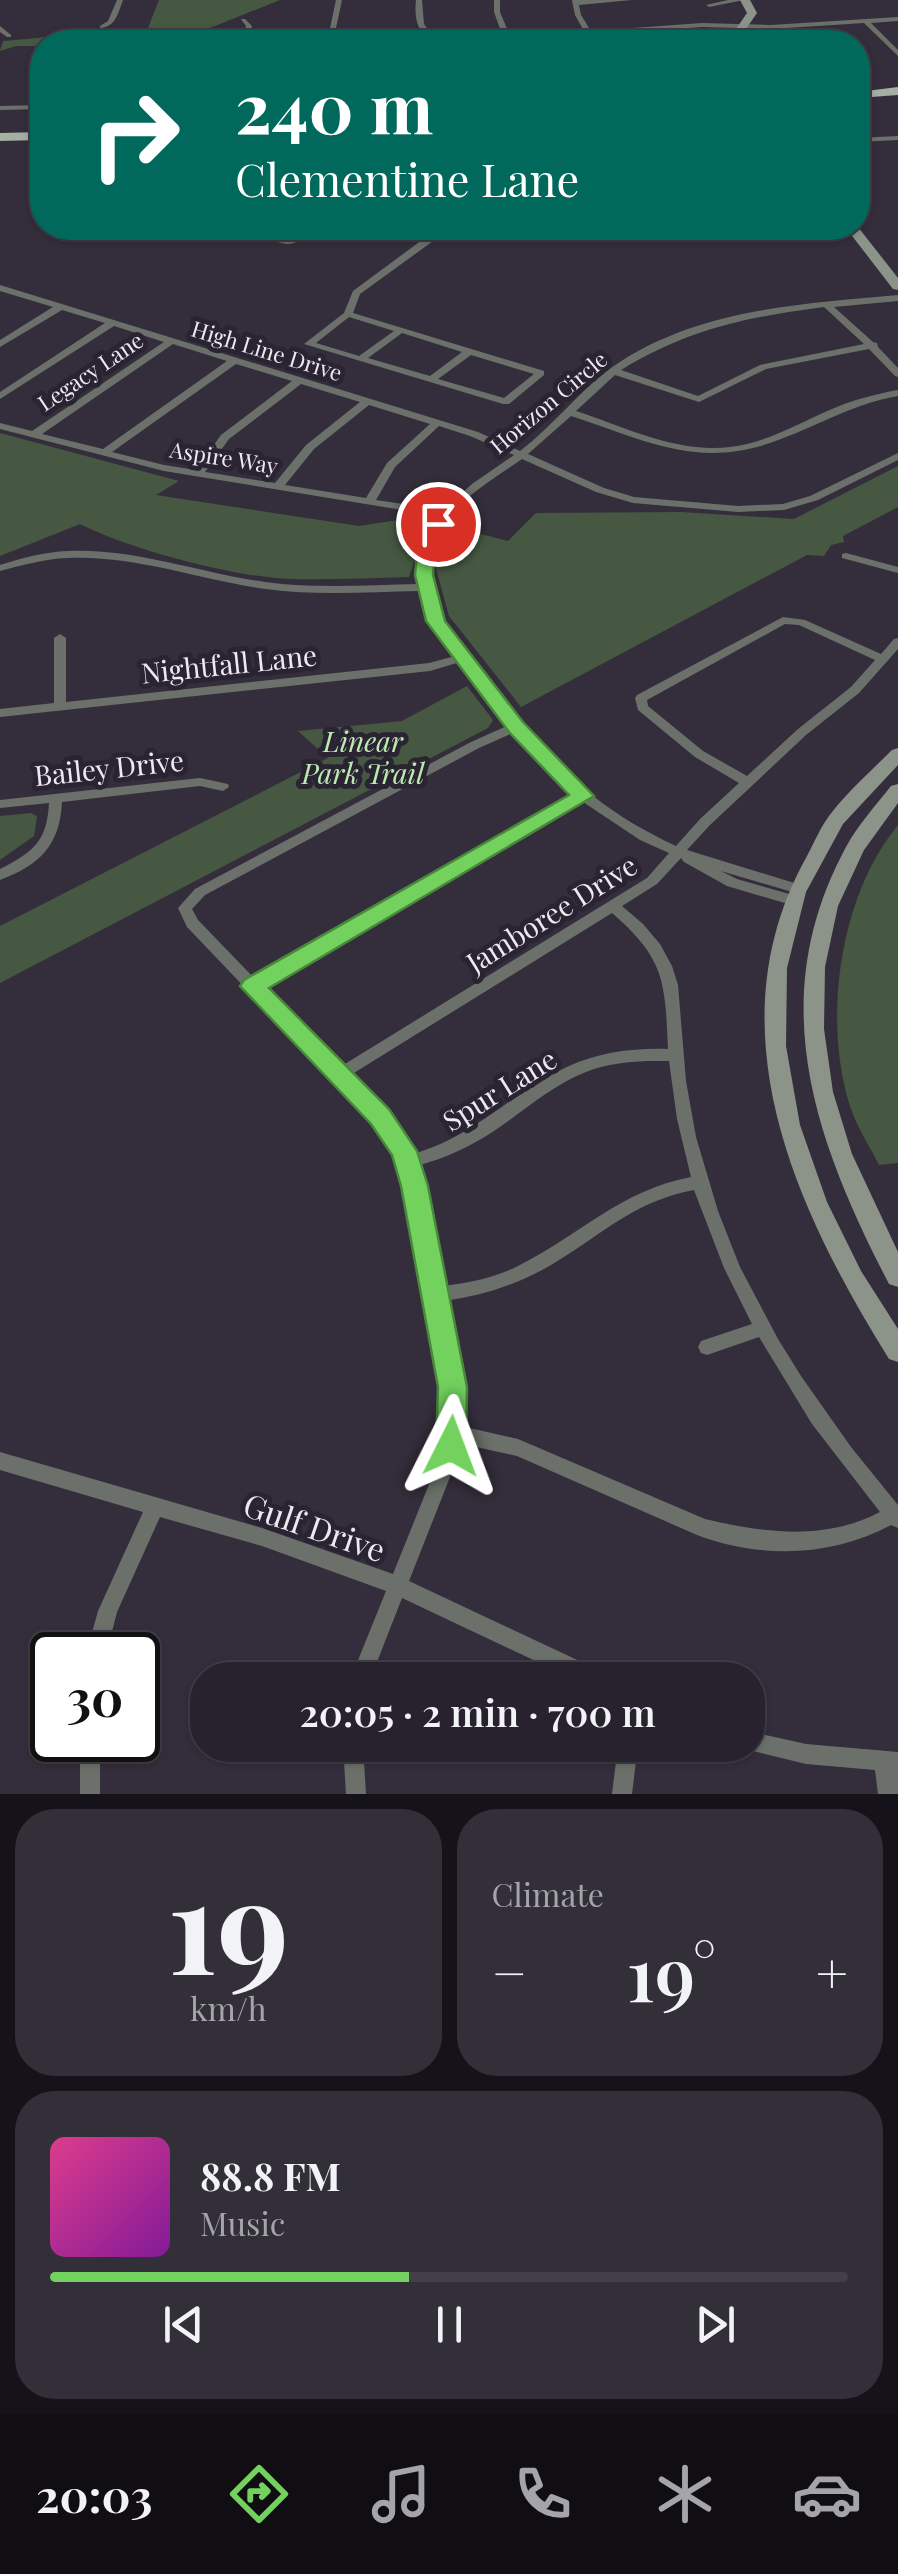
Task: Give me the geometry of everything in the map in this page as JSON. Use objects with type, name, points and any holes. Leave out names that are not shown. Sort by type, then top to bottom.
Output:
[{"type":"main road","points":[[870,89],[898,87]]},
{"type":"main road","points":[[0,140],[30,139]]},
{"type":"street","points":[[102,27],[111,22],[120,0]]},
{"type":"street","points":[[333,30],[340,0]]},
{"type":"street","points":[[418,0],[417,16],[424,30]]},
{"type":"street","points":[[498,0],[497,12],[505,30]]},
{"type":"street","points":[[587,30],[575,1],[629,0]]},
{"type":"street","points":[[709,4],[743,0],[752,13],[742,30]]},
{"type":"street","points":[[620,30],[898,19]]},
{"type":"street","points":[[244,20],[247,30]]},
{"type":"street","points":[[867,22],[898,54]]},
{"type":"street","points":[[0,28],[9,36]]},
{"type":"street","points":[[0,108],[30,107]]},
{"type":"street","points":[[870,139],[898,138]]},
{"type":"street","points":[[870,229],[898,264]]},
{"type":"street","points":[[348,314],[542,373],[506,402],[309,344],[348,314],[356,293],[422,240]]},
{"type":"street","points":[[862,240],[898,286]]},
{"type":"street","name":"High Line Drive","points":[[3,292],[437,423],[633,500],[748,509],[806,501],[898,456]]},
{"type":"street","name":"Horizon Circle","points":[[797,895],[732,883],[638,832],[583,796],[516,727],[436,621],[424,586],[424,563],[434,532],[445,514],[472,486],[522,454],[614,371],[665,342],[708,325],[762,312],[898,298]]},
{"type":"street","points":[[827,304],[844,324],[874,344],[898,374]]},
{"type":"street","points":[[0,344],[60,307]]},
{"type":"street","points":[[0,396],[112,324]]},
{"type":"street","points":[[362,359],[398,332]]},
{"type":"street","name":"Legacy Lane","points":[[33,434],[170,342]]},
{"type":"street","points":[[614,371],[699,399],[762,367],[874,344]]},
{"type":"street","points":[[432,380],[468,352]]},
{"type":"street","points":[[104,453],[233,361]]},
{"type":"street","points":[[198,474],[225,437],[300,380]]},
{"type":"street","points":[[0,382],[14,387]]},
{"type":"street","points":[[569,412],[648,442],[720,450],[771,440],[857,400],[898,393]]},
{"type":"street","points":[[280,486],[310,446],[368,401]]},
{"type":"street","points":[[371,499],[391,464],[437,423]]},
{"type":"street","name":"Aspire Way","points":[[0,426],[198,474],[445,514]]},
{"type":"street","points":[[0,568],[43,555],[97,552],[280,588],[424,586]]},
{"type":"street","points":[[846,556],[898,570]]},
{"type":"street","points":[[748,782],[690,748],[642,708],[641,698],[784,620],[801,622],[884,660]]},
{"type":"street","points":[[60,638],[60,707]]},
{"type":"street","name":"Jamboree Drive","points":[[338,1075],[663,872],[748,782],[884,660],[898,642]]},
{"type":"street","name":"Nightfall Lane","points":[[0,713],[430,667],[462,658]]},
{"type":"street","points":[[367,1662],[444,1472],[452,1433],[453,1387],[408,1162],[390,1128],[188,919],[185,908],[190,898],[458,754],[516,727]]},
{"type":"street","points":[[898,754],[876,773],[830,827],[797,895],[776,971],[773,1003],[774,1058],[786,1120],[800,1164],[836,1250],[898,1350]]},
{"type":"street","name":"Bailey Drive","points":[[0,804],[200,782],[223,788]]},
{"type":"street","points":[[898,790],[859,838],[833,886],[820,931],[811,1008],[818,1073],[841,1159],[898,1276]]},
{"type":"street","points":[[252,986],[583,796]]},
{"type":"street","points":[[0,875],[35,856],[48,843],[56,824],[56,798]]},
{"type":"street","points":[[452,1433],[518,1448],[704,1528],[736,1537],[768,1542],[832,1540],[896,1516],[832,1435],[763,1328],[736,1276],[700,1182],[676,1054],[676,1009],[668,972],[648,938],[613,906]]},
{"type":"street","name":"Spur Lane","points":[[408,1162],[445,1152],[478,1136],[564,1076],[618,1057],[676,1054]]},
{"type":"street","points":[[435,1296],[514,1276],[631,1200],[676,1184],[700,1182]]},
{"type":"street","points":[[706,1347],[763,1328]]},
{"type":"street","name":"Gulf Drive","points":[[0,1461],[262,1537],[396,1585],[560,1662]]},
{"type":"street","points":[[102,1632],[108,1610],[155,1507]]},
{"type":"street","points":[[765,1745],[806,1754],[892,1762],[888,1794]]},
{"type":"street","points":[[90,1762],[90,1794]]},
{"type":"street","points":[[354,1762],[356,1794]]},
{"type":"street","points":[[622,1794],[626,1762]]},
{"type":"green space","points":[[159,0],[280,0],[205,30],[112,30],[148,28]]},
{"type":"green space","points":[[30,38],[30,46],[0,51],[3,41]]},
{"type":"green space","points":[[0,433],[179,481],[156,495],[359,526],[411,518],[422,521],[417,529],[445,534],[448,527],[453,527],[508,541],[536,513],[681,512],[794,519],[898,466],[898,507],[843,536],[844,542],[831,545],[824,556],[807,555],[521,707],[449,616],[435,565],[414,562],[409,577],[267,577],[212,568],[154,552],[80,524],[0,556]]},
{"type":"green space","name":"Linear Park Trail","points":[[467,686],[493,720],[488,728],[0,983],[0,926],[328,758],[298,731],[402,721]]},
{"type":"green space","points":[[0,816],[37,816],[34,836],[0,860]]},
{"type":"green space","points":[[898,825],[898,1163],[879,1165],[849,1103],[841,1069],[838,996],[850,921],[862,886]]},
{"type":"route","points":[[438,524],[426,553],[424,586],[430,610],[516,727],[583,796],[252,986],[380,1117],[404,1151],[412,1174],[453,1387],[451,1446]]}]
